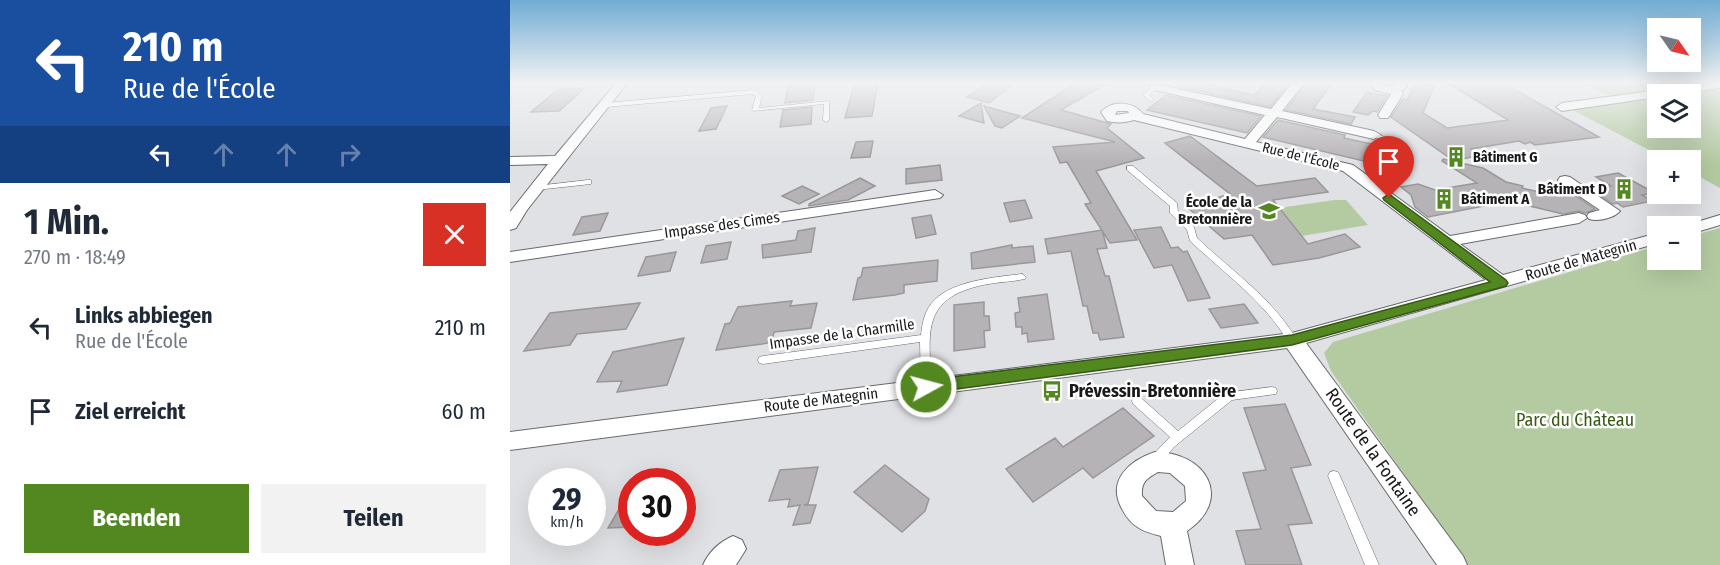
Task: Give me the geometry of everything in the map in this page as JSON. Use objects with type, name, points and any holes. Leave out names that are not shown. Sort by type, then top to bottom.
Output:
[{"type":"street","points":[[510,225],[520,208],[603,108]]},
{"type":"street","points":[[1252,108],[1374,135]]},
{"type":"street","points":[[1248,143],[1277,108]]},
{"type":"street","points":[[1384,115],[1388,108]]},
{"type":"street","name":"Rue de l'École","points":[[1136,116],[1348,168],[1501,283]]},
{"type":"street","points":[[510,161],[560,160]]},
{"type":"street","points":[[1446,242],[1612,211],[1565,180]]},
{"type":"street","name":"Impasse des Cimes","points":[[510,257],[935,195]]},
{"type":"street","points":[[1701,226],[1720,220]]},
{"type":"street","name":"Route de Mategnin","points":[[510,441],[1292,340],[1647,241]]},
{"type":"street","name":"Route de la Fontaine","points":[[1292,340],[1315,369],[1453,565]]},
{"type":"street","points":[[1155,462],[1176,464],[1189,471],[1200,491],[1194,512],[1184,520],[1172,524],[1149,521],[1138,515],[1128,498],[1128,487],[1132,477],[1139,469],[1155,462]]},
{"type":"street","points":[[1172,524],[1180,565]]},
{"type":"lane","points":[[755,108],[770,108]]},
{"type":"lane","points":[[826,120],[827,108]]},
{"type":"lane","points":[[1374,135],[1399,147],[1398,152]]},
{"type":"lane","points":[[1130,168],[1174,205],[1174,213],[1191,229],[1193,239],[1277,319],[1289,332],[1292,340]]},
{"type":"lane","points":[[537,188],[588,182]]},
{"type":"lane","name":"Impasse de la Charmille","points":[[926,387],[926,338],[929,315],[938,303],[954,292],[977,282],[1022,277]]},
{"type":"lane","name":"Impasse de la Charmille","points":[[763,360],[926,338]]},
{"type":"lane","points":[[1155,462],[1178,437],[1229,396],[1272,391]]},
{"type":"lane","points":[[1137,401],[1178,437]]},
{"type":"lane","points":[[1334,476],[1372,565]]},
{"type":"green space","points":[[1647,108],[1647,138],[1701,138],[1701,108],[1720,108],[1720,188],[1701,178],[1701,150],[1649,150],[1573,110]]},
{"type":"green space","points":[[1346,200],[1368,225],[1302,236],[1279,208]]},
{"type":"green space","name":"Parc du Château","points":[[1720,228],[1720,565],[1468,565],[1331,371],[1324,353],[1333,342],[1647,249],[1647,270],[1701,270],[1701,233]]},
{"type":"building","points":[[535,108],[562,108],[559,111],[531,112]]},
{"type":"building","points":[[711,108],[726,108],[716,129],[699,131]]},
{"type":"building","points":[[812,108],[811,124],[780,127],[783,110]]},
{"type":"building","points":[[848,108],[873,108],[872,116],[845,118]]},
{"type":"building","points":[[972,108],[982,108],[984,123],[959,116]]},
{"type":"building","points":[[985,108],[1020,116],[1002,128],[995,126]]},
{"type":"building","points":[[1037,108],[1064,108],[1061,110],[1111,124],[1107,128],[1144,158],[1096,171],[1137,240],[1110,243],[1085,204],[1091,203],[1067,162],[1060,163],[1053,147],[1115,142],[1022,118]]},
{"type":"building","points":[[1226,108],[1261,116],[1247,133],[1147,110]]},
{"type":"building","points":[[1313,108],[1355,117],[1351,124],[1286,110]]},
{"type":"building","points":[[1356,108],[1379,108],[1377,112],[1373,111],[1368,115],[1353,112]]},
{"type":"building","points":[[1397,108],[1425,108],[1423,113],[1447,128],[1508,120],[1489,108],[1548,108],[1599,137],[1535,145],[1519,141],[1471,149],[1481,155],[1454,161],[1391,117]]},
{"type":"building","points":[[1278,120],[1345,135],[1344,138],[1385,147],[1376,164],[1263,137]]},
{"type":"building","points":[[1190,136],[1257,186],[1315,178],[1328,192],[1273,200],[1308,244],[1345,234],[1360,247],[1319,258],[1273,265],[1252,235],[1224,239],[1187,207],[1230,194],[1165,143]]},
{"type":"building","points":[[873,141],[870,157],[851,158],[856,142]]},
{"type":"building","points":[[1443,159],[1483,168],[1506,182],[1523,186],[1522,188],[1553,195],[1553,193],[1565,196],[1573,194],[1595,209],[1586,213],[1579,211],[1563,214],[1509,201],[1428,217],[1415,207],[1411,195],[1401,187],[1418,184],[1435,190],[1477,183],[1442,161]]},
{"type":"building","points":[[940,165],[942,180],[906,184],[906,169]]},
{"type":"building","name":"Bâtiment D","points":[[1618,173],[1647,189],[1647,194],[1642,195],[1647,198],[1647,202],[1623,207],[1617,203],[1613,204],[1594,191],[1611,186],[1596,177]]},
{"type":"building","points":[[860,178],[875,186],[848,200],[809,206],[809,204]]},
{"type":"building","points":[[802,186],[819,194],[799,204],[782,196]]},
{"type":"building","points":[[1025,200],[1032,218],[1010,222],[1004,203]]},
{"type":"building","points":[[608,213],[600,231],[573,235],[582,217]]},
{"type":"building","points":[[931,215],[936,234],[916,238],[912,218]]},
{"type":"building","points":[[1161,227],[1171,248],[1178,247],[1183,252],[1187,251],[1210,298],[1188,301],[1172,265],[1154,268],[1134,230]]},
{"type":"building","points":[[815,228],[811,252],[763,258],[762,245],[796,240],[798,231]]},
{"type":"building","points":[[1102,230],[1107,248],[1097,249],[1105,276],[1109,276],[1124,337],[1100,340],[1098,333],[1093,333],[1087,306],[1083,306],[1071,251],[1048,254],[1045,239]]},
{"type":"building","points":[[731,242],[727,259],[701,263],[706,246]]},
{"type":"building","points":[[1012,245],[1012,248],[1033,246],[1035,262],[972,269],[971,253]]},
{"type":"building","points":[[676,252],[670,271],[638,276],[646,257]]},
{"type":"building","points":[[938,260],[937,281],[904,285],[904,293],[853,300],[863,268]]},
{"type":"building","points":[[1047,294],[1054,339],[1028,342],[1027,333],[1022,334],[1022,327],[1016,327],[1015,313],[1020,312],[1018,298]]},
{"type":"building","points":[[792,301],[790,306],[817,303],[811,328],[774,332],[772,342],[716,350],[725,324],[730,323],[738,307]]},
{"type":"building","points":[[984,302],[984,316],[989,316],[990,330],[984,331],[985,347],[954,351],[954,305]]},
{"type":"building","points":[[640,303],[626,329],[577,334],[570,345],[524,351],[550,313]]},
{"type":"building","points":[[1244,304],[1258,323],[1221,328],[1209,309]]},
{"type":"building","points":[[684,338],[667,385],[617,392],[622,381],[597,382],[613,352]]},
{"type":"building","points":[[1285,404],[1311,465],[1291,468],[1312,523],[1288,525],[1302,565],[1246,565],[1236,531],[1261,529],[1243,473],[1266,470],[1244,408]]},
{"type":"building","points":[[1123,408],[1154,436],[1093,478],[1083,468],[1033,502],[1006,469],[1055,438],[1063,447]]},
{"type":"building","points":[[885,465],[929,499],[925,511],[902,532],[854,492]]},
{"type":"building","points":[[818,467],[808,504],[804,505],[816,505],[810,523],[793,525],[800,505],[788,507],[790,499],[769,501],[780,470]]},
{"type":"building","points":[[618,511],[618,528],[608,528]]},
{"type":"place","name":"Bâtiment G","points":[[1456,157]]},
{"type":"place","name":"Bâtiment D","points":[[1624,189]]},
{"type":"place","name":"Bâtiment A","points":[[1444,199]]},
{"type":"place","name":"École de la Bretonnière","points":[[1269,211]]},
{"type":"place","name":"Prévessin-Bretonnière","points":[[1052,391]]},
{"type":"route","points":[[926,387],[1292,340],[1501,283],[1389,198]]}]
